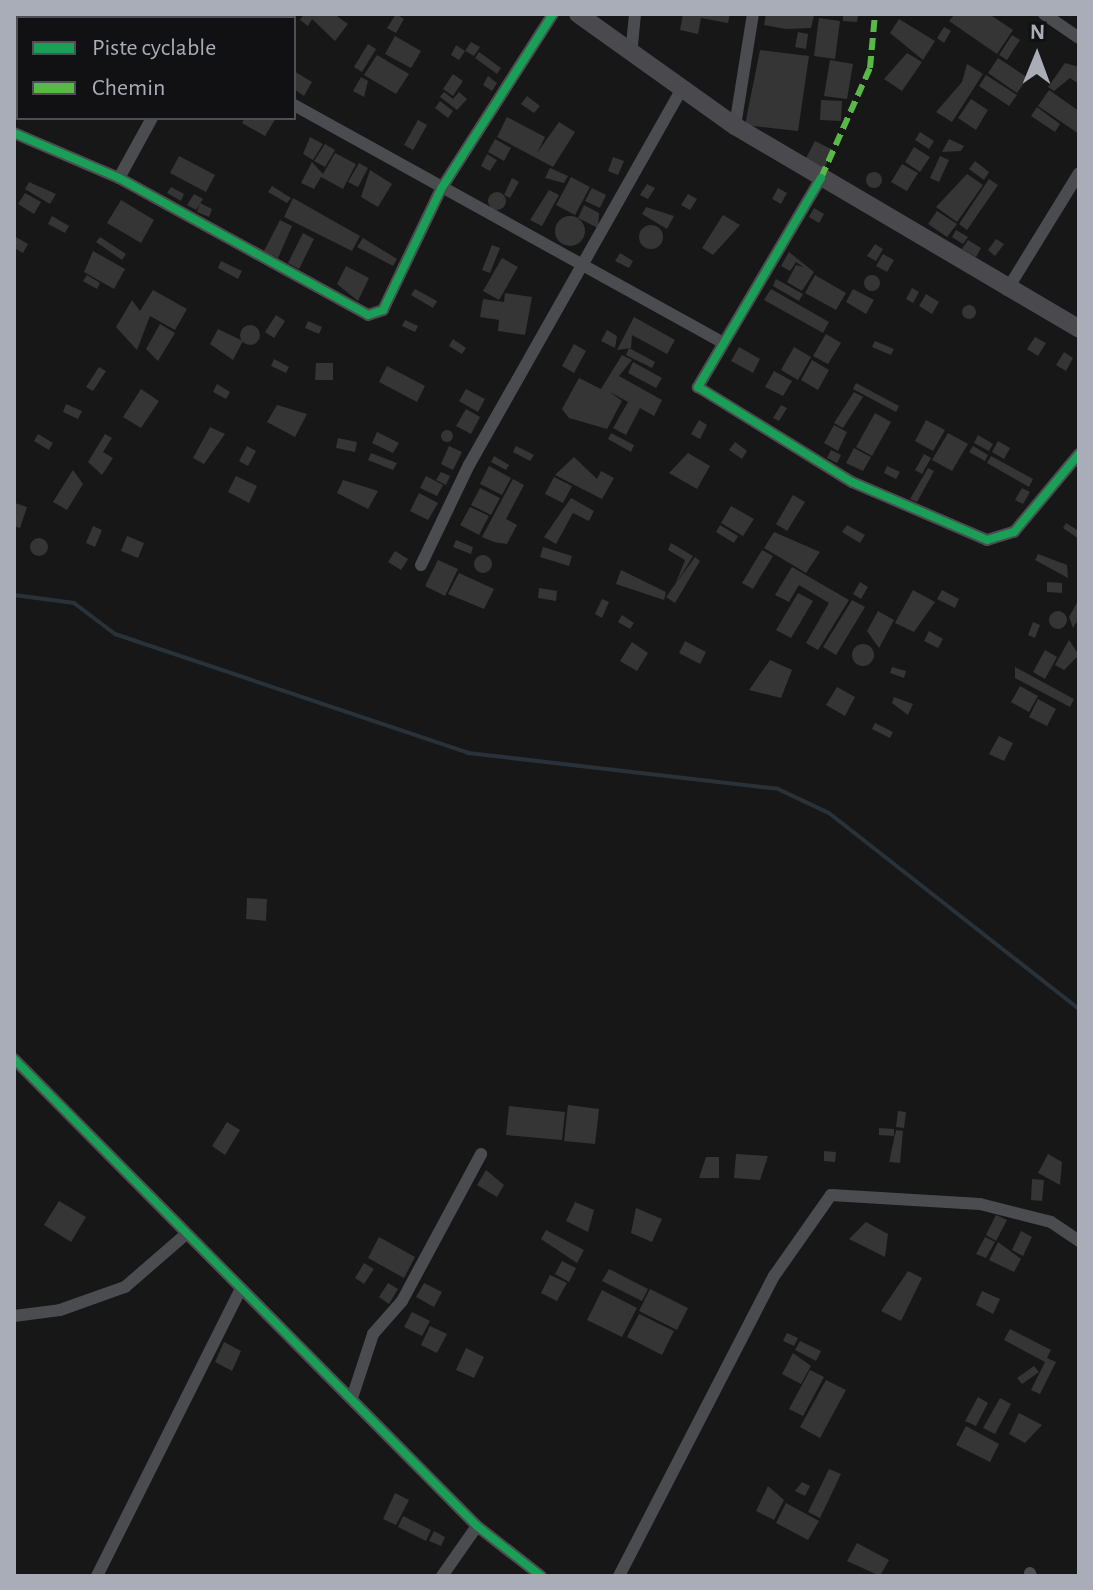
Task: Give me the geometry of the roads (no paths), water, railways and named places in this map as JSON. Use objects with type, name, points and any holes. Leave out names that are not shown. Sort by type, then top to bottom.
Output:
[{"type":"street","points":[[14,133],[119,178],[368,315],[383,310],[441,189],[553,14]]},
{"type":"street","points":[[578,14],[631,55],[735,126],[1007,290],[1079,329]]},
{"type":"street","points":[[631,55],[635,14]]},
{"type":"street","points":[[735,126],[753,14]]},
{"type":"street","points":[[1044,14],[1079,38]]},
{"type":"street","points":[[421,565],[469,465],[681,90]]},
{"type":"street","points":[[296,106],[583,268],[720,341]]},
{"type":"street","points":[[119,178],[151,120]]},
{"type":"street","points":[[1007,290],[1079,173]]},
{"type":"street","points":[[821,178],[697,379],[705,394],[852,482],[987,540],[1014,532],[1079,454]]},
{"type":"street","points":[[14,1059],[185,1235],[352,1398],[477,1526],[541,1576]]},
{"type":"street","points":[[352,1398],[373,1334],[402,1301],[481,1154]]},
{"type":"street","points":[[619,1576],[774,1276],[831,1195],[980,1204],[1051,1222],[1079,1241]]},
{"type":"street","points":[[14,1316],[60,1310],[125,1287],[185,1235]]},
{"type":"street","points":[[97,1576],[241,1288]]},
{"type":"street","points":[[442,1576],[477,1526]]},
{"type":"waterway","points":[[14,595],[74,603],[115,634],[468,753],[778,789],[829,813],[1079,1009]]}]
